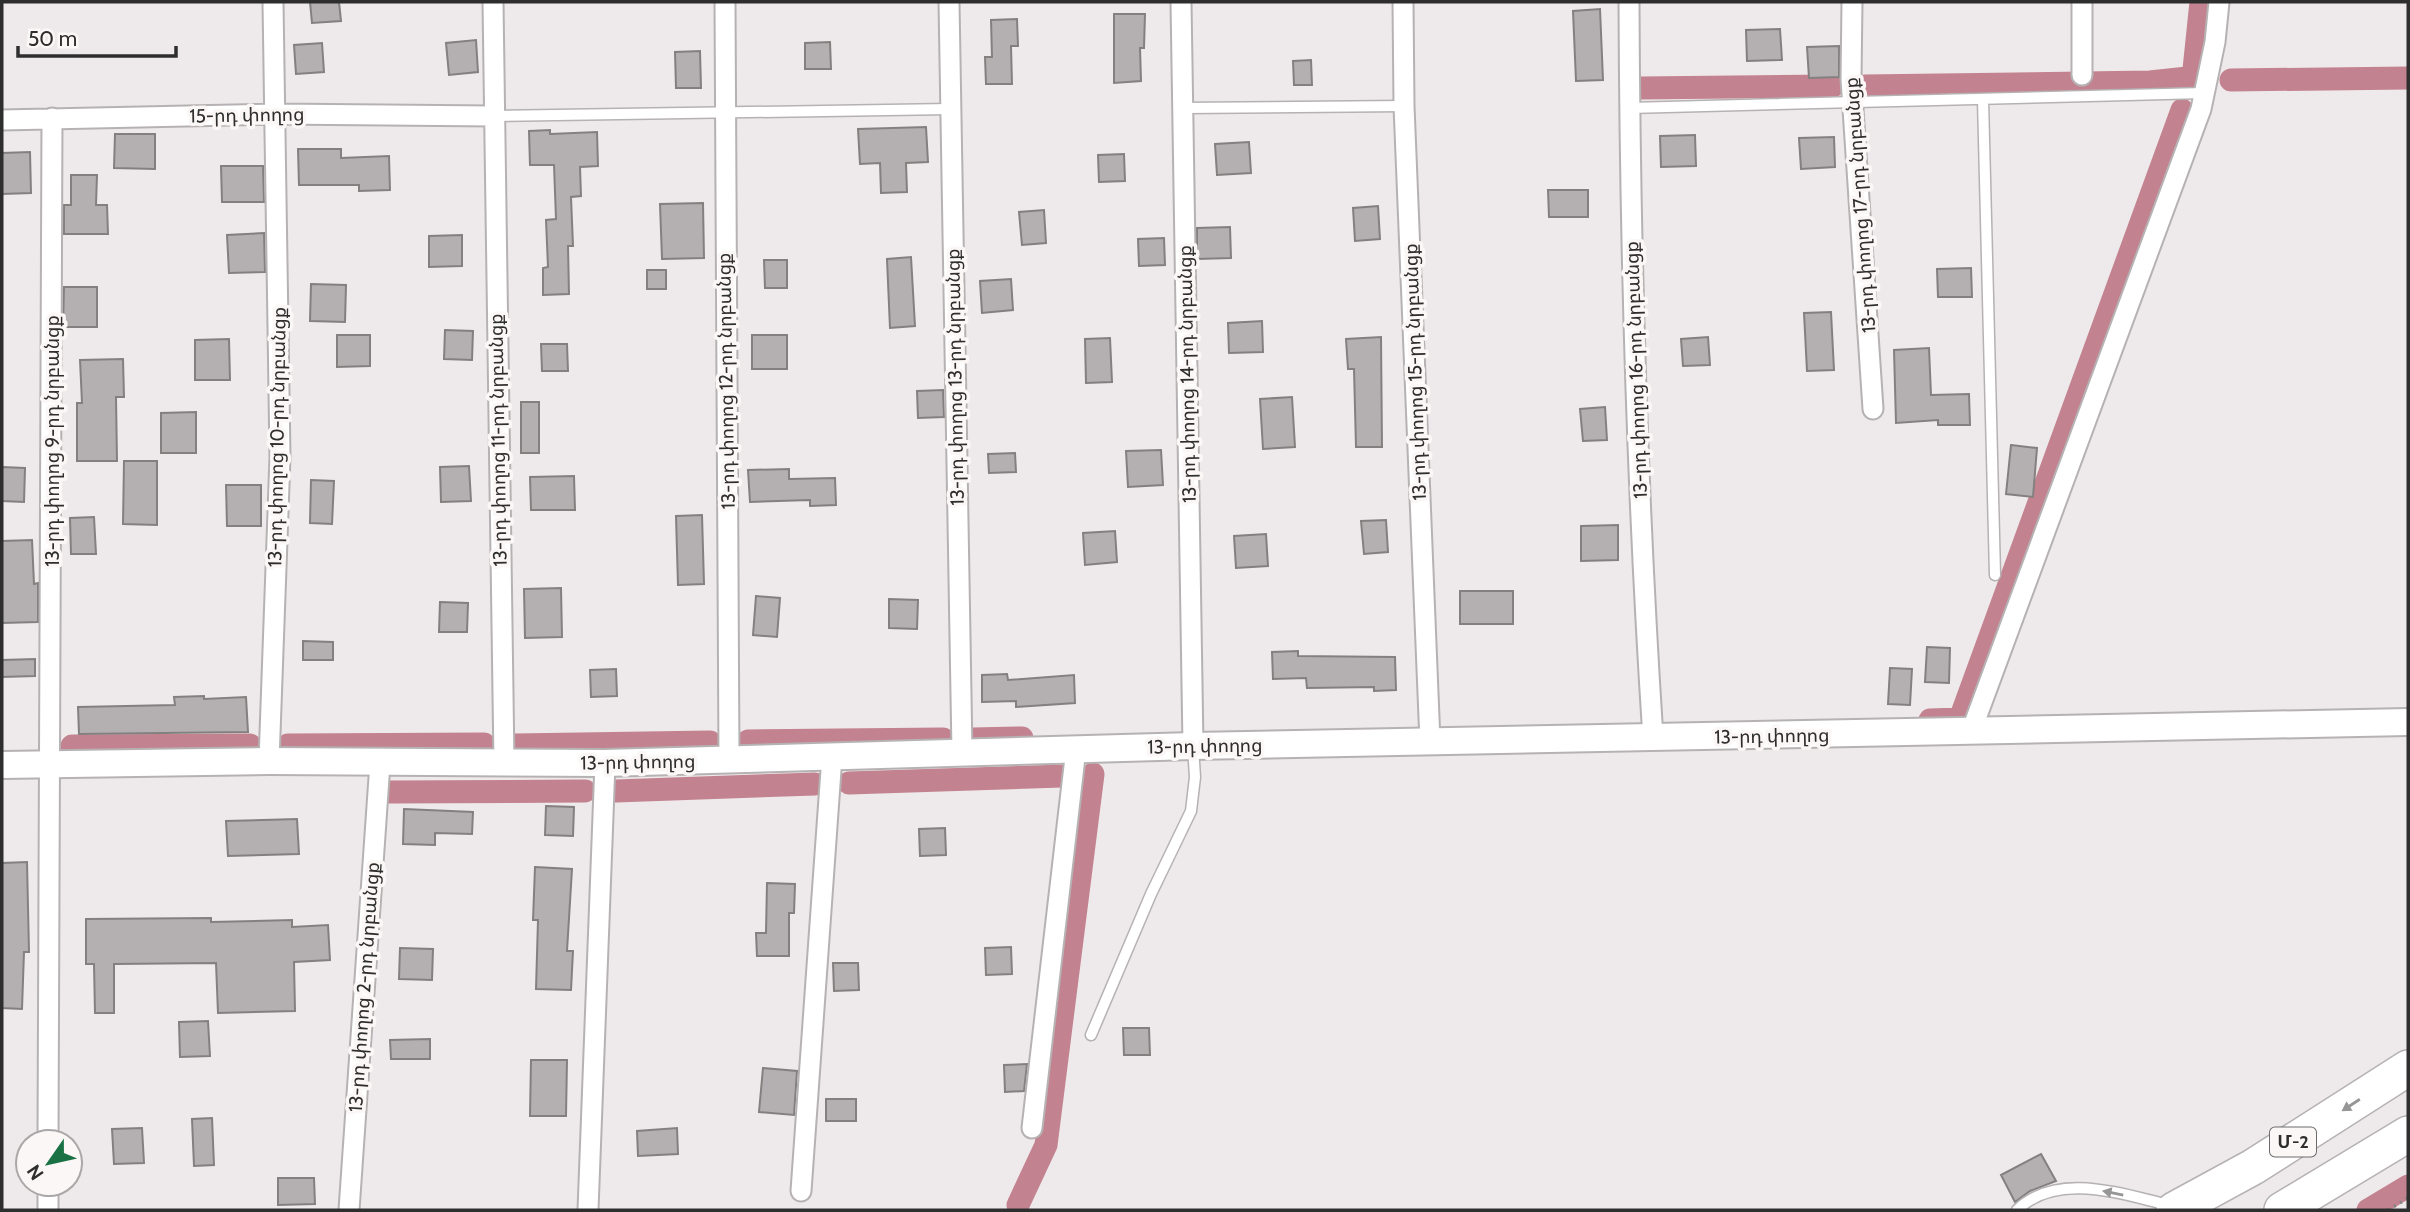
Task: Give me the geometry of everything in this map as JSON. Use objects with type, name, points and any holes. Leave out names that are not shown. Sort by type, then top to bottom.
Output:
[{"type":"highway","name":"Մ-2","points":[[2177,1209],[2253,1167],[2408,1068]]},
{"type":"highway","points":[[2281,1210],[2408,1134]]},
{"type":"street","name":"13-րդ փողոց 10-րդ նրբանցք","points":[[269,761],[280,457],[273,2]]},
{"type":"street","name":"13-րդ փողոց 11-րդ նրբանցք","points":[[492,2],[503,763]]},
{"type":"street","name":"13-րդ փողոց 12-րդ նրբանցք","points":[[725,2],[723,111],[729,760]]},
{"type":"street","name":"13-րդ փողոց 13-րդ նրբանցք","points":[[949,2],[962,752]]},
{"type":"street","name":"13-րդ փողոց 14-րդ նրբանցք","points":[[1181,2],[1193,746]]},
{"type":"street","name":"13-րդ փողոց 15-րդ նրբանցք","points":[[1404,2],[1404,106],[1430,742]]},
{"type":"street","name":"13-րդ փողոց 16-րդ նրբանցք","points":[[1629,2],[1629,108],[1643,580],[1653,738]]},
{"type":"street","name":"13-րդ փողոց 17-րդ նրբանցք","points":[[1852,2],[1853,104],[1873,409]]},
{"type":"street","points":[[2082,2],[2082,75]]},
{"type":"street","points":[[1971,732],[2201,109],[2215,42],[2219,2]]},
{"type":"street","name":"15-րդ փողոց","points":[[2,120],[276,114],[493,116]]},
{"type":"street","name":"13-րդ փողոց 9-րդ նրբանցք","points":[[48,1128],[51,118]]},
{"type":"street","name":"13-րդ փողոց","points":[[2,765],[269,761],[605,763],[1193,746],[2408,722]]},
{"type":"street","points":[[1032,1128],[1076,749]]},
{"type":"street","points":[[801,1191],[832,756]]},
{"type":"street","name":"13-րդ փողոց 2-րդ նրբանցք","points":[[349,1210],[380,763]]},
{"type":"street","points":[[588,1210],[605,763]]},
{"type":"lane","points":[[1629,108],[2204,93]]},
{"type":"lane","points":[[1983,100],[1995,575]]},
{"type":"lane","points":[[1183,108],[1404,106]]},
{"type":"lane","points":[[493,116],[950,109]]},
{"type":"lane","points":[[1091,1035],[1151,894],[1191,811],[1195,777],[1193,746]]},
{"type":"lane","points":[[2017,1210],[2061,1187],[2097,1190],[2177,1209]]},
{"type":"path","points":[[2388,1210],[2408,1198]]},
{"type":"building","points":[[310,2],[339,2],[341,21],[312,23]]},
{"type":"building","points":[[1600,9],[1603,80],[1576,81],[1573,11]]},
{"type":"building","points":[[1114,14],[1145,14],[1144,48],[1140,48],[1141,81],[1114,83]]},
{"type":"building","points":[[1017,19],[1018,46],[1011,46],[1012,84],[986,84],[985,57],[992,57],[991,20]]},
{"type":"building","points":[[1780,29],[1782,60],[1747,61],[1746,30]]},
{"type":"building","points":[[476,40],[478,72],[449,75],[446,43]]},
{"type":"building","points":[[830,42],[831,69],[805,69],[805,43]]},
{"type":"building","points":[[322,43],[324,72],[296,74],[294,45]]},
{"type":"building","points":[[1839,46],[1839,77],[1809,78],[1807,47]]},
{"type":"building","points":[[700,51],[701,88],[676,88],[675,52]]},
{"type":"building","points":[[1311,60],[1312,85],[1294,85],[1293,61]]},
{"type":"building","points":[[926,127],[928,162],[906,163],[907,192],[881,193],[880,163],[860,164],[858,129]]},
{"type":"building","points":[[550,130],[550,134],[597,132],[598,166],[580,167],[581,196],[571,197],[573,246],[568,246],[569,294],[543,295],[543,268],[548,267],[546,220],[556,219],[554,165],[530,165],[529,131]]},
{"type":"building","points":[[115,134],[155,134],[155,169],[114,168]]},
{"type":"building","points":[[1695,135],[1696,166],[1661,167],[1660,136]]},
{"type":"building","points":[[1834,137],[1835,167],[1801,169],[1799,138]]},
{"type":"building","points":[[1249,142],[1251,173],[1217,175],[1215,144]]},
{"type":"building","points":[[298,149],[341,149],[341,158],[389,156],[390,190],[359,191],[359,185],[299,185]]},
{"type":"building","points":[[30,152],[31,193],[2,194],[2,153]]},
{"type":"building","points":[[1124,154],[1125,181],[1099,182],[1098,155]]},
{"type":"building","points":[[221,166],[263,166],[264,202],[222,202]]},
{"type":"building","points":[[71,175],[97,175],[96,205],[107,205],[108,234],[64,234],[64,205],[71,205]]},
{"type":"building","points":[[1548,190],[1588,190],[1588,217],[1549,217]]},
{"type":"building","points":[[703,203],[704,258],[662,259],[660,204]]},
{"type":"building","points":[[1378,206],[1380,239],[1355,241],[1353,208]]},
{"type":"building","points":[[1044,210],[1046,243],[1022,245],[1019,212]]},
{"type":"building","points":[[1230,227],[1231,258],[1197,259],[1197,228]]},
{"type":"building","points":[[264,233],[265,272],[229,273],[227,235]]},
{"type":"building","points":[[462,235],[462,266],[429,267],[429,236]]},
{"type":"building","points":[[1164,238],[1165,265],[1139,266],[1138,239]]},
{"type":"building","points":[[911,257],[915,326],[890,328],[887,259]]},
{"type":"building","points":[[764,260],[787,260],[787,288],[765,288]]},
{"type":"building","points":[[1971,268],[1972,297],[1938,297],[1937,269]]},
{"type":"building","points":[[647,270],[666,270],[666,289],[647,289]]},
{"type":"building","points":[[1011,279],[1013,310],[982,313],[980,281]]},
{"type":"building","points":[[311,284],[346,285],[345,322],[310,321]]},
{"type":"building","points":[[64,287],[97,287],[97,327],[63,327]]},
{"type":"building","points":[[1831,312],[1834,370],[1807,371],[1804,313]]},
{"type":"building","points":[[1262,321],[1263,352],[1229,353],[1228,323]]},
{"type":"building","points":[[445,330],[473,331],[472,360],[444,359]]},
{"type":"building","points":[[337,335],[370,335],[370,366],[337,367]]},
{"type":"building","points":[[752,335],[787,335],[787,369],[752,369]]},
{"type":"building","points":[[1381,337],[1382,447],[1356,447],[1354,369],[1348,369],[1346,339]]},
{"type":"building","points":[[1708,337],[1710,365],[1683,366],[1681,339]]},
{"type":"building","points":[[1110,338],[1112,382],[1086,383],[1085,339]]},
{"type":"building","points":[[229,339],[230,380],[195,380],[195,340]]},
{"type":"building","points":[[541,344],[567,344],[568,371],[542,371]]},
{"type":"building","points":[[1929,348],[1931,395],[1969,394],[1970,425],[1938,425],[1938,420],[1896,423],[1894,350]]},
{"type":"building","points":[[123,359],[124,397],[116,397],[117,461],[77,461],[77,403],[82,403],[80,360]]},
{"type":"building","points":[[943,390],[944,417],[918,418],[917,391]]},
{"type":"building","points":[[1292,397],[1295,447],[1263,449],[1260,399]]},
{"type":"building","points":[[521,402],[539,402],[539,453],[521,453]]},
{"type":"building","points":[[1605,407],[1607,440],[1583,441],[1580,409]]},
{"type":"building","points":[[196,412],[196,453],[161,453],[161,413]]},
{"type":"building","points":[[2011,445],[2037,448],[2033,497],[2006,494]]},
{"type":"building","points":[[1161,450],[1163,485],[1128,487],[1126,451]]},
{"type":"building","points":[[1015,453],[1016,472],[989,473],[988,454]]},
{"type":"building","points":[[124,461],[157,461],[157,525],[123,524]]},
{"type":"building","points":[[469,466],[471,501],[441,502],[440,467]]},
{"type":"building","points":[[2,467],[25,468],[24,502],[2,501]]},
{"type":"building","points":[[789,469],[789,479],[835,478],[836,505],[810,506],[810,500],[750,502],[748,470]]},
{"type":"building","points":[[574,476],[575,510],[531,510],[530,477]]},
{"type":"building","points":[[311,480],[334,481],[332,524],[310,523]]},
{"type":"building","points":[[226,485],[261,485],[261,526],[227,526]]},
{"type":"building","points":[[702,515],[704,584],[678,585],[676,516]]},
{"type":"building","points":[[94,517],[96,554],[71,554],[70,518]]},
{"type":"building","points":[[1386,520],[1388,552],[1364,554],[1361,521]]},
{"type":"building","points":[[1618,525],[1618,560],[1581,561],[1581,526]]},
{"type":"building","points":[[1115,531],[1117,562],[1085,565],[1083,533]]},
{"type":"building","points":[[1266,534],[1268,566],[1236,568],[1234,536]]},
{"type":"building","points":[[32,540],[34,584],[38,583],[38,622],[2,623],[2,541]]},
{"type":"building","points":[[561,588],[562,637],[525,638],[524,589]]},
{"type":"building","points":[[1460,591],[1513,591],[1513,624],[1460,624]]},
{"type":"building","points":[[756,596],[780,598],[777,637],[753,635]]},
{"type":"building","points":[[889,599],[918,600],[917,629],[889,628]]},
{"type":"building","points":[[440,602],[468,603],[467,632],[439,632]]},
{"type":"building","points":[[303,641],[333,642],[333,660],[303,660]]},
{"type":"building","points":[[1927,647],[1950,648],[1949,683],[1925,682]]},
{"type":"building","points":[[1298,651],[1298,656],[1395,657],[1396,690],[1374,691],[1374,687],[1307,688],[1306,678],[1273,679],[1272,652]]},
{"type":"building","points":[[35,659],[35,676],[2,677],[2,660]]},
{"type":"building","points":[[1890,668],[1912,669],[1910,705],[1888,704]]},
{"type":"building","points":[[616,669],[617,696],[591,697],[590,670]]},
{"type":"building","points":[[1007,674],[1008,680],[1074,675],[1075,703],[1016,707],[1016,701],[982,702],[982,675]]},
{"type":"building","points":[[204,696],[204,699],[246,697],[248,732],[79,734],[78,707],[175,705],[174,697]]},
{"type":"building","points":[[546,806],[574,807],[573,836],[545,835]]},
{"type":"building","points":[[404,809],[473,812],[472,834],[435,833],[435,845],[403,844]]},
{"type":"building","points":[[297,819],[299,854],[228,856],[226,821]]},
{"type":"building","points":[[945,828],[946,855],[920,856],[919,829]]},
{"type":"building","points":[[27,862],[29,952],[24,952],[22,1009],[2,1008],[2,863]]},
{"type":"building","points":[[535,867],[572,869],[567,951],[573,951],[571,990],[536,989],[538,920],[533,920]]},
{"type":"building","points":[[767,883],[795,884],[794,913],[789,913],[789,956],[757,956],[756,933],[766,933]]},
{"type":"building","points":[[211,918],[211,922],[292,920],[292,927],[328,925],[330,960],[294,962],[295,1011],[218,1013],[216,963],[114,964],[114,1013],[95,1013],[94,964],[86,964],[86,919]]},
{"type":"building","points":[[1011,947],[1012,974],[986,975],[985,948]]},
{"type":"building","points":[[400,948],[433,949],[432,980],[399,979]]},
{"type":"building","points":[[833,963],[858,963],[859,990],[834,991]]},
{"type":"building","points":[[208,1021],[210,1056],[180,1057],[179,1022]]},
{"type":"building","points":[[1123,1028],[1149,1028],[1150,1055],[1124,1055]]},
{"type":"building","points":[[430,1039],[430,1059],[391,1059],[390,1040]]},
{"type":"building","points":[[531,1060],[567,1060],[566,1116],[530,1116]]},
{"type":"building","points":[[1027,1064],[1024,1091],[1005,1092],[1004,1065]]},
{"type":"building","points":[[763,1068],[797,1071],[794,1115],[759,1112]]},
{"type":"building","points":[[826,1099],[856,1099],[856,1121],[826,1121]]},
{"type":"building","points":[[212,1118],[214,1165],[194,1166],[192,1119]]},
{"type":"building","points":[[142,1128],[144,1163],[114,1164],[112,1129]]},
{"type":"building","points":[[677,1128],[678,1154],[638,1156],[637,1131]]},
{"type":"building","points":[[2041,1154],[2056,1181],[2030,1191],[2015,1202],[2001,1175]]},
{"type":"building","points":[[278,1178],[314,1178],[315,1204],[278,1205]]},
{"type":"waterway","points":[[2193,79],[2201,2]]},
{"type":"waterway","points":[[1865,86],[2150,82],[2197,77]]},
{"type":"waterway","points":[[2231,80],[2408,78]]},
{"type":"waterway","points":[[1641,88],[1833,86]]},
{"type":"waterway","points":[[1930,720],[1960,719],[2182,110]]},
{"type":"waterway","points":[[973,739],[1022,738]]},
{"type":"waterway","points":[[748,741],[943,739]]},
{"type":"waterway","points":[[515,745],[710,742]]},
{"type":"waterway","points":[[288,745],[484,744]]},
{"type":"waterway","points":[[72,746],[250,745]]},
{"type":"waterway","points":[[1018,1205],[1046,1145],[1093,774]]},
{"type":"waterway","points":[[849,783],[1062,776]]},
{"type":"waterway","points":[[616,791],[815,784]]},
{"type":"waterway","points":[[389,792],[585,791]]},
{"type":"waterway","points":[[2368,1210],[2408,1186]]}]
